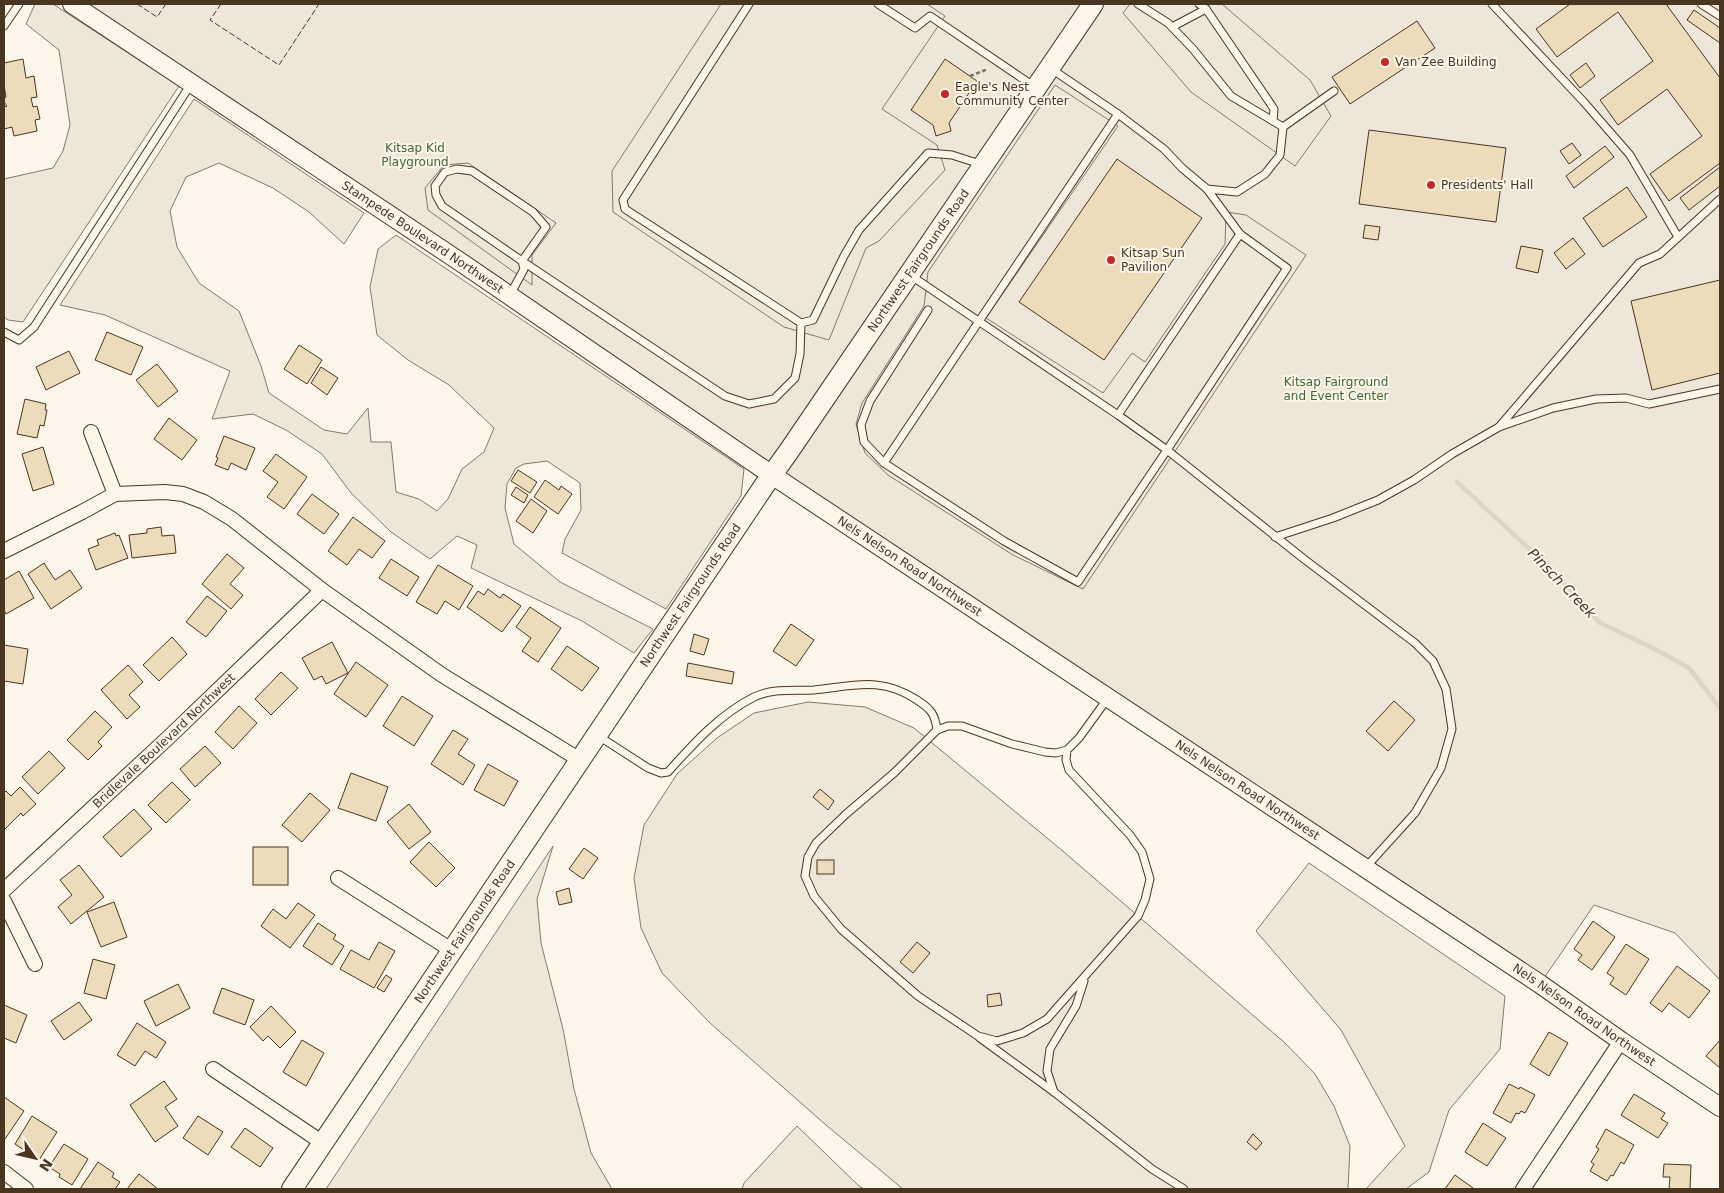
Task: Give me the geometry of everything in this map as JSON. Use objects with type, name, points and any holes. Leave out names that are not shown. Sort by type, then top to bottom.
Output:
[{"type":"main road","name":"Northwest Fairgrounds Road","points":[[292,1189],[772,475],[1093,4]]},
{"type":"street","name":"Stampede Boulevard Northwest","points":[[72,4],[510,296],[772,475]]},
{"type":"street","points":[[91,432],[115,494]]},
{"type":"street","name":"Nels Nelson Road Northwest","points":[[772,475],[1540,984],[1720,1107]]},
{"type":"street","points":[[4,551],[115,494],[165,492],[183,494],[204,502],[232,519],[322,590],[442,675],[580,760]]},
{"type":"street","name":"Bridlevale Boulevard Northwest","points":[[4,890],[170,737],[322,590]]},
{"type":"street","points":[[338,878],[453,951]]},
{"type":"street","points":[[4,901],[35,964]]},
{"type":"street","points":[[1522,1189],[1621,1041]]},
{"type":"street","points":[[213,1069],[322,1144]]},
{"type":"street","points":[[4,1172],[26,1189]]},
{"type":"lane","points":[[4,26],[19,4]]},
{"type":"lane","points":[[749,4],[623,200],[625,209],[801,323],[813,320],[844,256],[859,230],[928,153],[952,155],[983,165]]},
{"type":"lane","points":[[878,4],[915,28],[930,16],[1036,88]]},
{"type":"lane","points":[[1138,4],[1172,27],[1193,49],[1231,96],[1283,127]]},
{"type":"lane","points":[[1199,4],[1206,9],[1274,109],[1273,121]]},
{"type":"lane","points":[[1492,4],[1577,94],[1630,156],[1678,237]]},
{"type":"lane","points":[[1701,4],[1720,16]]},
{"type":"lane","points":[[1172,27],[1206,9]]},
{"type":"lane","points":[[928,310],[870,401],[861,425],[864,442],[884,462],[1004,541],[1078,582],[1287,268],[1240,234],[1206,189],[1164,149],[1118,114],[1050,68]]},
{"type":"lane","points":[[4,332],[19,340],[34,328],[192,84]]},
{"type":"lane","points":[[1206,189],[1236,192],[1266,174],[1280,155],[1283,127],[1334,92]]},
{"type":"lane","points":[[884,462],[1118,114]]},
{"type":"lane","points":[[510,296],[524,269],[522,261],[546,227],[533,212],[472,171],[457,168],[445,172],[435,186],[436,195],[442,206],[522,261],[725,396],[749,404],[774,399],[795,378],[800,354],[801,323]]},
{"type":"lane","points":[[1499,427],[1639,263],[1660,254],[1720,199]]},
{"type":"lane","points":[[1118,415],[1240,234]]},
{"type":"lane","points":[[909,274],[1118,415],[1166,450],[1275,537],[1416,643],[1433,661],[1446,689],[1452,728],[1441,768],[1415,813],[1364,868]]},
{"type":"lane","points":[[1275,537],[1333,518],[1378,500],[1499,427],[1553,408],[1596,399],[1626,398],[1649,404],[1720,389]]},
{"type":"lane","points":[[597,734],[648,768],[660,773],[668,772],[719,720],[756,696],[774,690],[813,690],[862,684],[886,685],[913,698],[925,706],[935,717],[937,730]]},
{"type":"lane","points":[[1108,698],[1079,738],[1067,750],[1056,753],[1012,744],[962,726],[948,726],[937,730],[894,774],[845,815],[816,844],[808,857],[806,876],[814,896],[841,929],[918,996],[978,1036],[1054,1092],[1152,1169],[1184,1189]]},
{"type":"lane","points":[[978,1036],[997,1041],[1023,1033],[1047,1019],[1138,916],[1145,900],[1150,879],[1142,852],[1130,835],[1069,770],[1066,760],[1067,750]]},
{"type":"lane","points":[[1054,1092],[1047,1071],[1050,1048],[1076,1006],[1084,978]]},
{"type":"path","points":[[970,76],[1001,64]]},
{"type":"green space","points":[[35,4],[53,4],[179,86],[23,322],[8,320],[4,317],[4,179],[53,168],[63,151],[70,125],[59,50],[26,24]]},
{"type":"green space","name":"Kitsap Fairground and Event Center","points":[[72,4],[1720,4],[1720,980],[1675,933],[1594,905],[1540,984]]},
{"type":"green space","points":[[194,99],[364,213],[344,244],[309,212],[273,188],[219,163],[186,177],[170,211],[177,247],[199,283],[239,311],[261,366],[269,393],[324,430],[347,434],[368,408],[371,442],[391,442],[396,492],[419,499],[437,511],[448,499],[462,469],[484,452],[494,428],[449,385],[408,360],[377,335],[370,287],[378,249],[396,235],[744,469],[741,496],[666,609],[562,553],[565,539],[581,510],[580,483],[547,461],[524,464],[516,468],[507,484],[505,508],[514,544],[560,582],[653,629],[634,653],[582,621],[471,568],[477,545],[457,536],[430,559],[391,532],[351,493],[322,454],[286,430],[253,414],[212,419],[230,371],[105,315],[60,305]]},
{"type":"green space","points":[[808,702],[865,707],[914,728],[1064,852],[1285,1043],[1315,1074],[1334,1106],[1350,1146],[1348,1189],[903,1189],[826,1125],[710,1023],[662,973],[641,928],[634,878],[644,825],[677,774],[717,738],[754,713]]},
{"type":"green space","points":[[553,846],[537,899],[541,943],[563,1029],[574,1089],[591,1153],[612,1189],[326,1189]]},
{"type":"green space","points":[[1309,863],[1505,996],[1500,1049],[1449,1110],[1429,1172],[1406,1189],[1366,1189],[1405,1146],[1341,1030],[1256,931]]},
{"type":"green space","points":[[797,1126],[864,1189],[742,1189],[744,1183]]},
{"type":"shaded area","points":[[721,4],[927,4],[945,16],[882,109],[937,145],[945,170],[879,241],[866,248],[829,340],[784,327],[613,212],[612,171]]},
{"type":"shaded area","points":[[1130,4],[1222,4],[1310,80],[1331,116],[1295,166],[1191,92],[1123,13]]},
{"type":"shaded area","points":[[1055,85],[1118,126],[986,318],[1103,393],[1132,353],[1145,362],[1225,244],[1226,212],[1246,215],[1306,255],[1083,589],[1013,555],[888,475],[865,453],[856,424],[862,403],[924,306],[928,272]]},
{"type":"shaded area","points":[[468,163],[556,223],[532,255],[532,285],[428,210],[425,188],[444,165]]},
{"type":"building","points":[[1570,4],[1666,4],[1720,78],[1720,163],[1669,201],[1650,174],[1702,136],[1667,89],[1618,125],[1600,100],[1653,61],[1618,12],[1557,57],[1536,29]]},
{"type":"building","points":[[1694,10],[1720,28],[1720,43],[1687,20]]},
{"type":"building","name":"Van Zee Building","points":[[1417,21],[1435,48],[1350,104],[1332,77]]},
{"type":"building","points":[[23,59],[26,78],[34,76],[37,97],[31,98],[33,107],[37,106],[40,119],[35,120],[37,131],[14,136],[12,127],[4,129],[4,107],[7,106],[4,102],[6,97],[4,63]]},
{"type":"building","name":"Eagle's Nest Community Center","points":[[945,59],[977,81],[949,123],[951,131],[936,136],[933,125],[911,110]]},
{"type":"building","points":[[1586,63],[1595,76],[1580,88],[1570,75]]},
{"type":"building","name":"Presidents' Hall","points":[[1369,130],[1506,148],[1496,222],[1359,204]]},
{"type":"building","points":[[1572,143],[1581,155],[1569,164],[1560,151]]},
{"type":"building","points":[[1605,146],[1614,157],[1574,188],[1566,176]]},
{"type":"building","name":"Kitsap Sun Pavilion","points":[[1117,159],[1202,218],[1104,360],[1019,302]]},
{"type":"building","points":[[1720,167],[1720,186],[1689,210],[1680,198]]},
{"type":"building","points":[[1627,187],[1647,217],[1603,247],[1583,218]]},
{"type":"building","points":[[1365,225],[1380,227],[1378,240],[1363,238]]},
{"type":"building","points":[[1573,238],[1585,254],[1566,269],[1554,253]]},
{"type":"building","points":[[1521,246],[1543,250],[1538,273],[1516,268]]},
{"type":"building","points":[[1720,280],[1720,373],[1652,390],[1631,301]]},
{"type":"building","points":[[107,332],[143,347],[131,375],[95,360]]},
{"type":"building","points":[[299,345],[322,360],[307,384],[284,369]]},
{"type":"building","points":[[69,351],[80,373],[46,390],[36,367]]},
{"type":"building","points":[[157,364],[178,391],[158,407],[136,380]]},
{"type":"building","points":[[321,367],[338,378],[327,395],[311,383]]},
{"type":"building","points":[[25,399],[46,404],[45,410],[47,410],[44,426],[40,425],[37,438],[17,434]]},
{"type":"building","points":[[169,418],[197,440],[182,460],[154,439]]},
{"type":"building","points":[[224,436],[255,448],[246,470],[231,463],[228,470],[215,465]]},
{"type":"building","points":[[43,447],[54,484],[33,491],[22,454]]},
{"type":"building","points":[[276,454],[307,477],[284,509],[267,497],[278,482],[263,471]]},
{"type":"building","points":[[518,470],[537,482],[530,493],[511,481]]},
{"type":"building","points":[[545,480],[559,490],[561,486],[572,494],[558,514],[534,497]]},
{"type":"building","points":[[516,487],[528,495],[524,503],[511,495]]},
{"type":"building","points":[[312,494],[339,514],[324,534],[297,514]]},
{"type":"building","points":[[531,499],[547,511],[533,533],[516,521]]},
{"type":"building","points":[[353,517],[385,541],[372,558],[359,549],[347,565],[328,551]]},
{"type":"building","points":[[161,527],[162,536],[174,535],[176,553],[132,558],[129,535],[147,533],[147,529]]},
{"type":"building","points":[[115,533],[116,536],[119,535],[128,558],[96,570],[88,549],[99,545],[97,540]]},
{"type":"building","points":[[227,554],[244,568],[230,584],[243,595],[231,609],[202,584]]},
{"type":"building","points":[[391,559],[419,577],[407,596],[379,578]]},
{"type":"building","points":[[44,563],[55,580],[70,570],[82,588],[51,609],[28,574]]},
{"type":"building","points":[[438,565],[473,586],[459,610],[445,601],[437,614],[416,602]]},
{"type":"building","points":[[19,571],[34,598],[6,614],[4,610],[4,580]]},
{"type":"building","points":[[488,589],[500,598],[503,594],[521,606],[502,632],[467,607],[478,591],[484,595]]},
{"type":"building","points":[[207,596],[227,611],[206,637],[186,622]]},
{"type":"building","points":[[530,607],[561,628],[538,662],[522,651],[531,638],[516,627]]},
{"type":"building","points":[[791,624],[814,640],[796,666],[773,651]]},
{"type":"building","points":[[694,634],[709,639],[704,655],[690,651]]},
{"type":"building","points":[[172,637],[187,654],[159,681],[143,665]]},
{"type":"building","points":[[332,642],[348,673],[326,684],[322,676],[314,680],[302,658]]},
{"type":"building","points":[[4,645],[28,649],[23,684],[4,681]]},
{"type":"building","points":[[567,646],[599,668],[582,691],[551,669]]},
{"type":"building","points":[[356,662],[388,685],[366,717],[334,694]]},
{"type":"building","points":[[688,663],[734,672],[732,684],[686,676]]},
{"type":"building","points":[[128,665],[143,682],[129,695],[140,707],[127,719],[101,690]]},
{"type":"building","points":[[281,672],[298,688],[271,715],[255,699]]},
{"type":"building","points":[[402,696],[433,716],[414,746],[383,726]]},
{"type":"building","points":[[1394,701],[1415,720],[1388,751],[1366,731]]},
{"type":"building","points":[[239,706],[257,723],[233,749],[215,732]]},
{"type":"building","points":[[95,711],[112,727],[98,742],[102,746],[88,760],[67,740]]},
{"type":"building","points":[[453,730],[468,739],[458,754],[475,765],[463,785],[431,764]]},
{"type":"building","points":[[205,746],[221,763],[195,787],[180,769]]},
{"type":"building","points":[[49,751],[65,768],[38,794],[22,777]]},
{"type":"building","points":[[488,764],[518,781],[504,806],[474,790]]},
{"type":"building","points":[[351,773],[388,787],[376,821],[338,808]]},
{"type":"building","points":[[172,782],[190,800],[166,823],[148,805]]},
{"type":"building","points":[[20,787],[36,804],[23,816],[21,813],[4,830],[4,793],[6,791],[11,796]]},
{"type":"building","points":[[820,789],[834,801],[828,810],[813,797]]},
{"type":"building","points":[[310,793],[330,810],[302,842],[282,825]]},
{"type":"building","points":[[409,804],[431,832],[409,849],[387,822]]},
{"type":"building","points":[[134,809],[152,829],[121,857],[103,837]]},
{"type":"building","points":[[429,842],[455,868],[436,887],[410,862]]},
{"type":"building","points":[[253,847],[288,847],[288,885],[253,885]]},
{"type":"building","points":[[584,848],[598,858],[583,879],[569,869]]},
{"type":"building","points":[[817,860],[834,860],[834,874],[817,874]]},
{"type":"building","points":[[79,865],[104,897],[71,924],[58,907],[72,895],[60,880]]},
{"type":"building","points":[[569,888],[572,902],[559,905],[556,892]]},
{"type":"building","points":[[114,902],[127,937],[101,947],[87,912]]},
{"type":"building","points":[[298,903],[315,915],[290,948],[261,926],[273,909],[286,919]]},
{"type":"building","points":[[1593,921],[1615,937],[1592,970],[1578,960],[1582,955],[1574,949]]},
{"type":"building","points":[[318,923],[336,935],[333,939],[344,946],[332,965],[303,946]]},
{"type":"building","points":[[379,942],[395,951],[374,988],[340,969],[351,950],[369,960]]},
{"type":"building","points":[[917,942],[930,953],[913,973],[900,962]]},
{"type":"building","points":[[1626,944],[1649,959],[1626,995],[1610,984],[1614,978],[1607,973]]},
{"type":"building","points":[[93,959],[115,965],[106,999],[84,993]]},
{"type":"building","points":[[1677,966],[1710,991],[1689,1018],[1669,1003],[1662,1012],[1650,1003]]},
{"type":"building","points":[[386,975],[392,979],[384,992],[377,988]]},
{"type":"building","points":[[178,984],[190,1008],[156,1026],[144,1001]]},
{"type":"building","points":[[222,988],[254,1000],[245,1025],[213,1013]]},
{"type":"building","points":[[1000,993],[1002,1005],[988,1007],[987,995]]},
{"type":"building","points":[[79,1002],[92,1020],[64,1040],[51,1021]]},
{"type":"building","points":[[4,1005],[27,1015],[16,1043],[4,1038]]},
{"type":"building","points":[[271,1006],[296,1032],[280,1048],[268,1036],[263,1041],[250,1027]]},
{"type":"building","points":[[137,1023],[166,1042],[156,1058],[145,1051],[135,1066],[117,1055]]},
{"type":"building","points":[[1549,1032],[1568,1043],[1549,1076],[1530,1064]]},
{"type":"building","points":[[302,1040],[324,1053],[306,1086],[283,1072]]},
{"type":"building","points":[[1720,1040],[1720,1068],[1706,1056]]},
{"type":"building","points":[[164,1081],[177,1099],[165,1107],[178,1126],[155,1142],[130,1105]]},
{"type":"building","points":[[1509,1084],[1519,1089],[1520,1087],[1535,1095],[1525,1113],[1521,1111],[1519,1114],[1516,1113],[1511,1123],[1493,1113]]},
{"type":"building","points":[[1634,1094],[1665,1113],[1661,1119],[1668,1123],[1658,1138],[1621,1115]]},
{"type":"building","points":[[4,1097],[24,1111],[5,1139],[4,1138]]},
{"type":"building","points":[[32,1116],[57,1132],[39,1160],[15,1144]]},
{"type":"building","points":[[198,1116],[223,1132],[208,1155],[183,1138]]},
{"type":"building","points":[[1483,1123],[1506,1138],[1487,1166],[1465,1152]]},
{"type":"building","points":[[245,1128],[273,1148],[260,1167],[231,1147]]},
{"type":"building","points":[[1606,1129],[1634,1145],[1624,1164],[1621,1162],[1613,1176],[1611,1175],[1607,1181],[1590,1171],[1594,1164],[1591,1162],[1599,1149],[1596,1147]]},
{"type":"building","points":[[1253,1134],[1262,1143],[1256,1150],[1247,1142]]},
{"type":"building","points":[[64,1144],[88,1159],[72,1185],[59,1177],[60,1174],[49,1167]]},
{"type":"building","points":[[98,1162],[114,1173],[112,1177],[120,1182],[115,1189],[80,1189]]},
{"type":"building","points":[[1664,1164],[1691,1165],[1690,1189],[1669,1189],[1670,1177],[1663,1177]]},
{"type":"building","points":[[139,1174],[158,1189],[127,1189]]},
{"type":"building","points":[[1455,1175],[1473,1188],[1445,1189]]},
{"type":"waterway","name":"Pinsch Creek","points":[[1457,482],[1549,567],[1600,623],[1655,649],[1689,668],[1720,708]]},
{"type":"fence","points":[[137,4],[157,17],[166,4]]},
{"type":"fence","points":[[221,4],[210,20],[279,65],[319,4]]},
{"type":"place","name":"Van Zee Building","points":[[1385,62]]},
{"type":"place","name":"Eagle's Nest Community Center","points":[[945,94]]},
{"type":"place","name":"Presidents' Hall","points":[[1431,185]]},
{"type":"place","name":"Kitsap Sun Pavilion","points":[[1111,260]]},
{"type":"park label","name":"Kitsap Kid Playground","points":[[415,155]]}]
